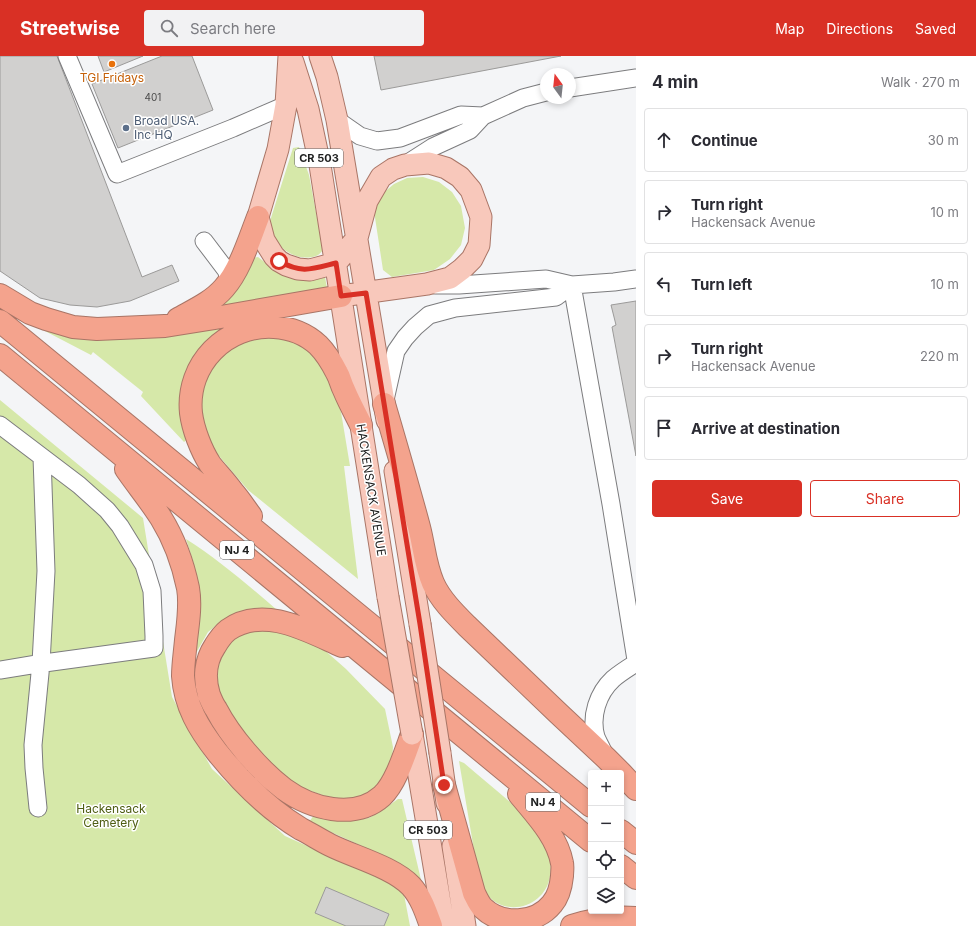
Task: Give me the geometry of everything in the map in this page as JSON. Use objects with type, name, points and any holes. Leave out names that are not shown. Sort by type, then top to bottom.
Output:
[{"type":"highway","points":[[165,326],[209,301],[223,289],[238,265],[258,217]]},
{"type":"highway","points":[[0,295],[30,313],[46,319],[73,327],[97,329],[165,326],[341,296]]},
{"type":"highway","name":"NJ 4","points":[[0,321],[588,804]]},
{"type":"highway","points":[[271,543],[235,494],[209,463],[196,434],[191,413],[190,398],[197,372],[203,362],[224,340],[239,333],[254,328],[269,327],[285,328],[295,331],[317,344],[327,356],[337,372],[361,425]]},
{"type":"highway","name":"NJ 4","points":[[0,355],[588,840]]},
{"type":"highway","points":[[384,404],[420,529],[428,568],[440,595],[467,626],[618,770]]},
{"type":"highway","points":[[108,444],[161,518],[172,539],[185,575],[188,590],[189,610],[183,675],[184,687],[191,711],[201,730],[233,772],[254,793],[281,815],[301,829],[330,845],[397,874],[405,880],[412,887],[422,902],[431,926]]},
{"type":"highway","points":[[367,658],[305,630],[279,621],[265,619],[251,620],[228,630],[213,648],[208,659],[206,670],[207,688],[219,716],[240,745],[284,790],[314,805],[346,810],[363,807],[374,802],[387,790],[399,768],[412,734]]},
{"type":"highway","points":[[444,785],[474,893],[478,901],[484,909],[493,915],[508,920],[525,920],[539,915],[546,911],[557,898],[561,883],[563,865],[554,840],[549,832],[495,763]]},
{"type":"highway","points":[[624,776],[636,789]]},
{"type":"highway","points":[[624,833],[636,843]]},
{"type":"highway","points":[[624,868],[636,878]]},
{"type":"highway","points":[[572,926],[593,920],[609,918],[636,918]]},
{"type":"main road","points":[[290,56],[286,105],[278,149],[258,217],[264,240],[274,256],[282,263],[298,269],[310,270],[336,263],[357,238],[367,201],[381,177],[393,169],[405,165],[428,164],[446,168],[460,177],[471,190],[481,217],[479,245],[472,260],[450,278],[427,284],[341,296]]},
{"type":"main road","name":"HACKENSACK AVENUE","points":[[290,56],[308,109],[317,151],[388,597],[444,926]]},
{"type":"main road","name":"CR 503","points":[[324,59],[337,120],[420,624],[465,926]]},
{"type":"lane","points":[[67,56],[117,174],[233,128],[286,105]]},
{"type":"lane","points":[[576,87],[636,78]]},
{"type":"lane","points":[[405,165],[433,147],[470,130],[483,116],[523,98],[540,94]]},
{"type":"lane","points":[[337,120],[360,136],[377,141],[400,138],[461,115],[483,116]]},
{"type":"lane","points":[[204,241],[226,270],[230,280]]},
{"type":"lane","points":[[427,284],[459,285],[546,279],[572,286],[636,279]]},
{"type":"lane","points":[[384,404],[396,351],[415,327],[429,315],[455,308],[556,297],[572,286]]},
{"type":"lane","points":[[572,286],[611,504],[636,661],[604,688],[596,706],[594,715],[596,736],[606,758]]},
{"type":"lane","points":[[0,425],[79,485],[107,510],[120,526],[144,565],[152,592],[154,636],[154,648],[0,670]]},
{"type":"lane","points":[[38,808],[33,745],[41,663],[46,571],[42,457]]},
{"type":"green space","points":[[299,147],[309,175],[323,250],[317,256],[296,256],[284,250],[272,234],[270,221],[293,148]]},
{"type":"green space","points":[[423,177],[439,182],[452,192],[461,206],[465,228],[461,245],[450,259],[434,270],[392,277],[383,270],[374,211],[382,194],[394,184],[407,178]]},
{"type":"green space","points":[[258,257],[287,276],[301,280],[319,279],[325,277],[327,288],[216,308],[253,258]]},
{"type":"green space","points":[[236,324],[203,345],[185,377],[179,405],[188,439],[184,442],[141,396],[143,392],[93,352],[91,355],[43,330],[46,327]]},
{"type":"green space","points":[[261,337],[279,337],[298,343],[317,354],[338,394],[350,466],[344,466],[358,579],[248,490],[207,442],[200,413],[200,388],[220,357],[244,341]]},
{"type":"green space","name":"Hackensack Cemetery","points":[[0,400],[143,518],[172,697],[212,769],[285,836],[403,889],[410,926],[0,926]]},
{"type":"green space","points":[[186,539],[222,564],[277,610],[219,623],[208,632],[195,655],[197,583],[193,561]]},
{"type":"green space","points":[[253,629],[290,631],[321,647],[346,669],[385,709],[393,747],[392,761],[387,775],[371,792],[359,797],[344,799],[325,796],[305,789],[288,779],[263,755],[241,729],[224,701],[216,682],[220,659],[230,642],[240,634]]},
{"type":"green space","points":[[459,761],[464,763],[521,811],[543,834],[550,862],[550,876],[548,885],[544,892],[531,903],[523,906],[505,906],[494,901],[484,890],[479,880]]},
{"type":"green space","points":[[398,799],[402,799],[422,884],[420,885],[399,863],[309,822],[314,815],[342,821],[369,818]]},
{"type":"building","points":[[0,56],[57,56],[142,277],[172,265],[179,281],[130,301],[97,307],[70,305],[40,298],[0,271]]},
{"type":"building","name":"TGI Fridays","points":[[98,56],[143,56],[104,72]]},
{"type":"building","points":[[162,56],[192,56],[213,110],[118,148],[92,84]]},
{"type":"building","points":[[374,56],[561,56],[381,90]]},
{"type":"building","points":[[636,301],[636,456],[612,327],[616,325],[611,305]]},
{"type":"building","points":[[326,887],[389,914],[384,926],[346,926],[315,913]]},
{"type":"place","name":"TGI Fridays","points":[[112,64]]},
{"type":"place","name":"Broad USA. Inc HQ","points":[[126,128]]},
{"type":"route","points":[[279,261],[298,269],[310,270],[336,263],[341,296],[366,293],[420,624],[444,785]]}]
